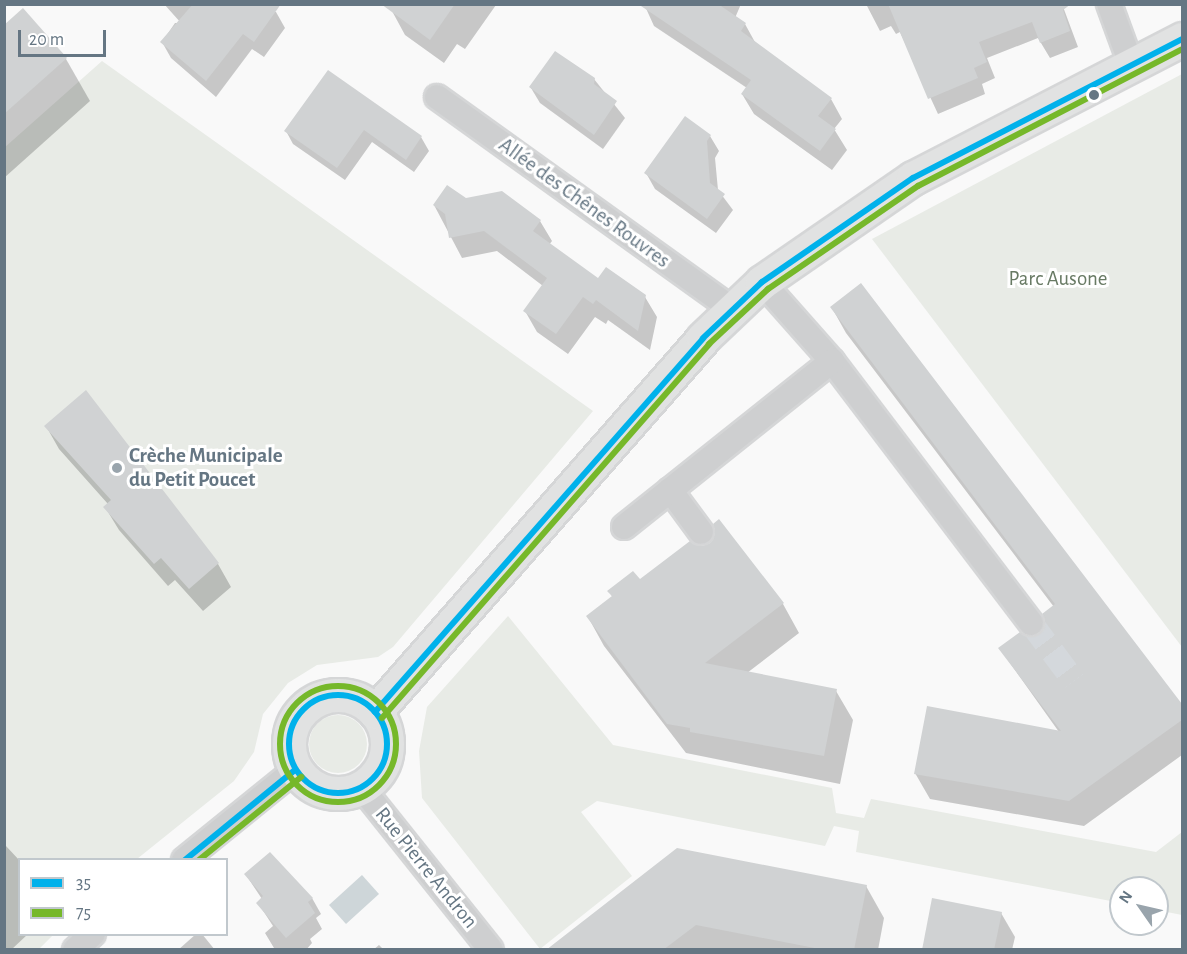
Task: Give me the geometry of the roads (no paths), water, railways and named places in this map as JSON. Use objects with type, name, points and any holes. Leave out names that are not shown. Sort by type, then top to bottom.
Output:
[{"type":"street","points":[[1109,4],[1131,64]]},
{"type":"street","points":[[375,712],[731,309],[762,282],[913,178],[1182,39]]},
{"type":"street","name":"Allée des Chênes Rouvres","points":[[437,97],[731,309]]},
{"type":"street","points":[[762,282],[832,361],[1031,623]]},
{"type":"street","points":[[624,527],[832,361]]},
{"type":"street","points":[[670,490],[701,532]]},
{"type":"street","points":[[344,696],[364,703],[375,712],[382,724],[386,753],[381,766],[361,787],[347,792],[318,789],[296,770],[288,741],[292,726],[310,703],[323,697],[344,696]]},
{"type":"street","points":[[186,858],[296,770]]},
{"type":"street","name":"Rue Pierre Andron","points":[[361,787],[491,950]]},
{"type":"street","points":[[75,950],[91,936]]},
{"type":"tunnel","points":[[1031,623],[1074,681]]},
{"type":"place","name":"Crèche Municipale du Petit Poucet","points":[[117,468]]},
{"type":"park label","name":"Parc Ausone","points":[[1058,279]]}]
